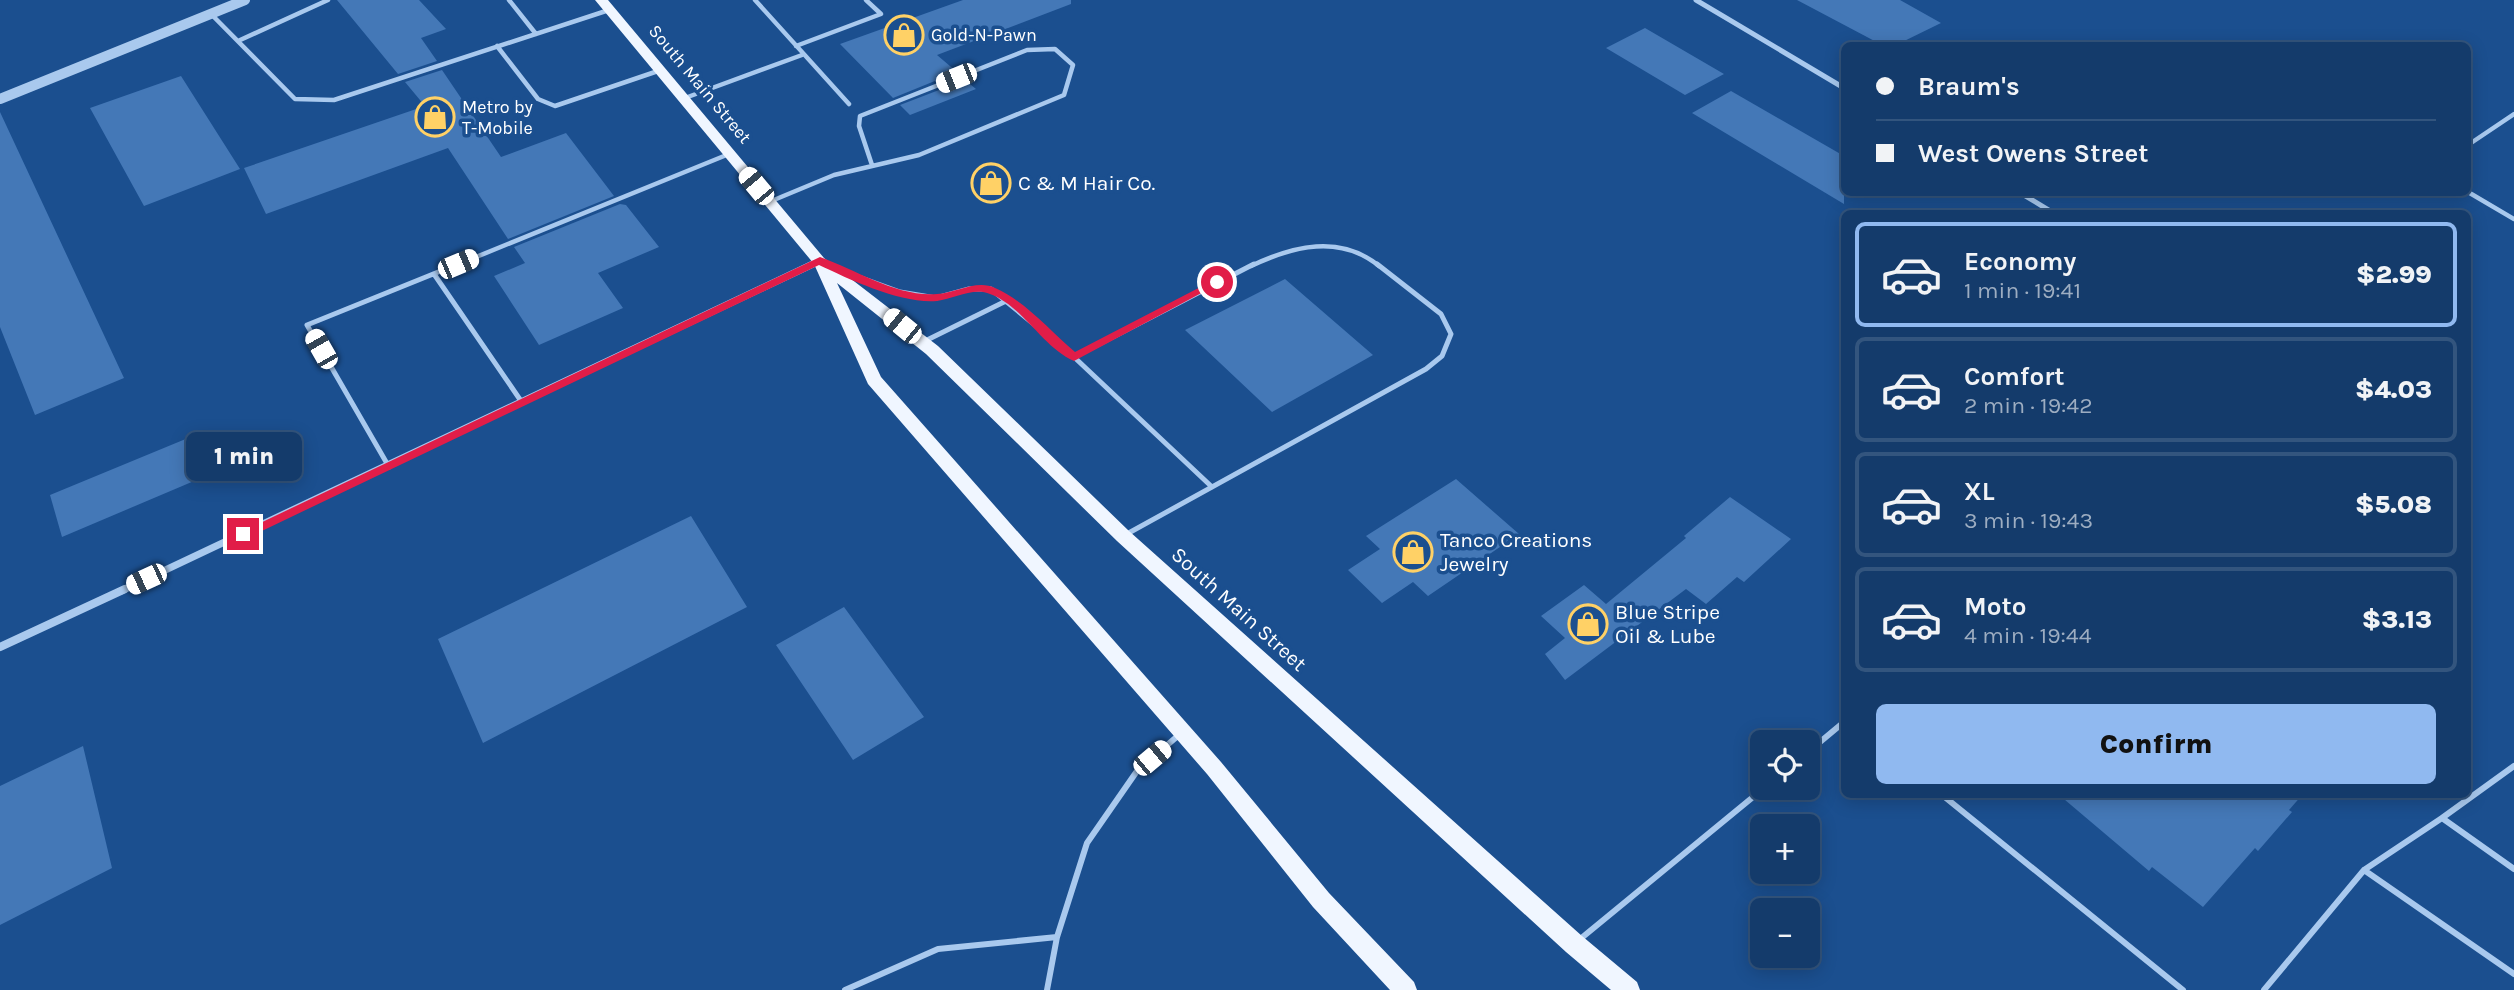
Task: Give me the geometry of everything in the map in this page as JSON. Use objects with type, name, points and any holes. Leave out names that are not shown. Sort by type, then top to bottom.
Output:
[{"type":"main road","name":"South Main Street","points":[[605,5],[682,100],[820,261],[922,343],[1123,536],[1574,944],[1629,990]]},
{"type":"main road","name":"South Main Street","points":[[820,261],[874,380],[1182,732],[1321,900],[1406,990]]},
{"type":"street","points":[[0,99],[246,0]]},
{"type":"street","points":[[1696,0],[1841,86]]},
{"type":"street","points":[[2025,196],[2048,210]]},
{"type":"street","points":[[0,647],[389,467],[521,401],[820,261]]},
{"type":"lane","points":[[238,41],[328,0]]},
{"type":"lane","points":[[509,0],[536,34]]},
{"type":"lane","points":[[755,0],[849,104]]},
{"type":"lane","points":[[796,46],[881,15],[866,0]]},
{"type":"lane","points":[[211,14],[295,99],[334,100],[536,34],[605,5]]},
{"type":"lane","points":[[498,46],[538,99],[555,106],[658,71]]},
{"type":"lane","points":[[769,202],[834,175],[919,155],[1064,95],[1073,65],[1065,54],[1055,49],[1027,50],[860,116],[859,126],[872,165]]},
{"type":"lane","points":[[682,100],[802,55]]},
{"type":"lane","points":[[2471,143],[2514,114]]},
{"type":"lane","points":[[389,467],[307,325],[729,154]]},
{"type":"lane","points":[[2471,194],[2514,219]]},
{"type":"lane","points":[[1074,357],[1282,251],[1321,244],[1366,255],[1441,314],[1451,334],[1443,356],[1426,369],[1123,536]]},
{"type":"lane","points":[[820,261],[855,278],[900,292],[936,298],[969,289],[991,289],[1008,300],[1074,357],[1212,486]]},
{"type":"lane","points":[[434,274],[521,401]]},
{"type":"lane","points":[[922,343],[1008,300]]},
{"type":"lane","points":[[1820,742],[1841,724]]},
{"type":"lane","points":[[1047,990],[1057,937],[1087,843],[1137,771],[1182,732]]},
{"type":"lane","points":[[2471,797],[2514,766]]},
{"type":"lane","points":[[1946,798],[2183,990]]},
{"type":"lane","points":[[2264,990],[2364,870],[2470,798]]},
{"type":"lane","points":[[1574,944],[1750,799]]},
{"type":"lane","points":[[2442,818],[2514,869]]},
{"type":"lane","points":[[2364,870],[2514,974]]},
{"type":"lane","points":[[845,990],[938,949],[1057,937]]},
{"type":"building","points":[[337,0],[419,0],[446,29],[421,38],[437,61],[398,74]]},
{"type":"building","points":[[963,0],[1071,0],[1071,4],[937,55],[957,72],[893,98],[840,44]]},
{"type":"building","points":[[1797,0],[1900,0],[1941,23],[1902,42],[1876,42]]},
{"type":"building","points":[[1645,28],[1724,74],[1685,95],[1606,48]]},
{"type":"building","points":[[442,70],[501,157],[566,133],[614,196],[508,239],[448,148],[266,214],[244,168],[425,106],[405,82]]},
{"type":"building","points":[[181,76],[240,169],[144,206],[90,108]]},
{"type":"building","points":[[965,80],[976,89],[910,115],[900,105]]},
{"type":"building","points":[[1731,91],[1841,154],[1841,196],[1844,196],[1844,204],[1692,113]]},
{"type":"building","points":[[0,112],[124,378],[35,415],[0,327]]},
{"type":"building","points":[[620,204],[626,205],[659,247],[598,273],[623,308],[539,345],[494,276],[525,263],[514,247]]},
{"type":"building","points":[[1285,279],[1373,355],[1272,412],[1185,330]]},
{"type":"building","points":[[205,431],[220,470],[62,537],[50,495]]},
{"type":"building","points":[[1456,479],[1519,534],[1428,596],[1413,582],[1382,603],[1348,570],[1380,549],[1366,536]]},
{"type":"building","points":[[1730,497],[1791,539],[1744,582],[1737,577],[1706,604],[1686,589],[1565,680],[1545,654],[1565,638],[1541,616],[1584,585],[1606,604],[1686,538],[1684,536]]},
{"type":"building","points":[[691,516],[747,607],[483,743],[438,639]]},
{"type":"building","points":[[844,607],[924,717],[853,760],[776,645]]},
{"type":"building","points":[[83,746],[112,868],[0,925],[0,786]]},
{"type":"building","points":[[2063,798],[2300,798],[2289,810],[2292,812],[2258,851],[2255,848],[2203,907],[2152,867],[2149,871]]},
{"type":"place","name":"Gold-N-Pawn","points":[[904,35]]},
{"type":"place","name":"Metro by T-Mobile","points":[[435,117]]},
{"type":"place","name":"C & M Hair Co.","points":[[991,183]]},
{"type":"place","name":"Tanco Creations Jewelry","points":[[1413,552]]},
{"type":"place","name":"Blue Stripe Oil & Lube","points":[[1588,624]]},
{"type":"route","points":[[243,534],[820,261],[855,278],[900,292],[936,298],[969,289],[991,289],[1008,300],[1074,357],[1217,282]]}]
